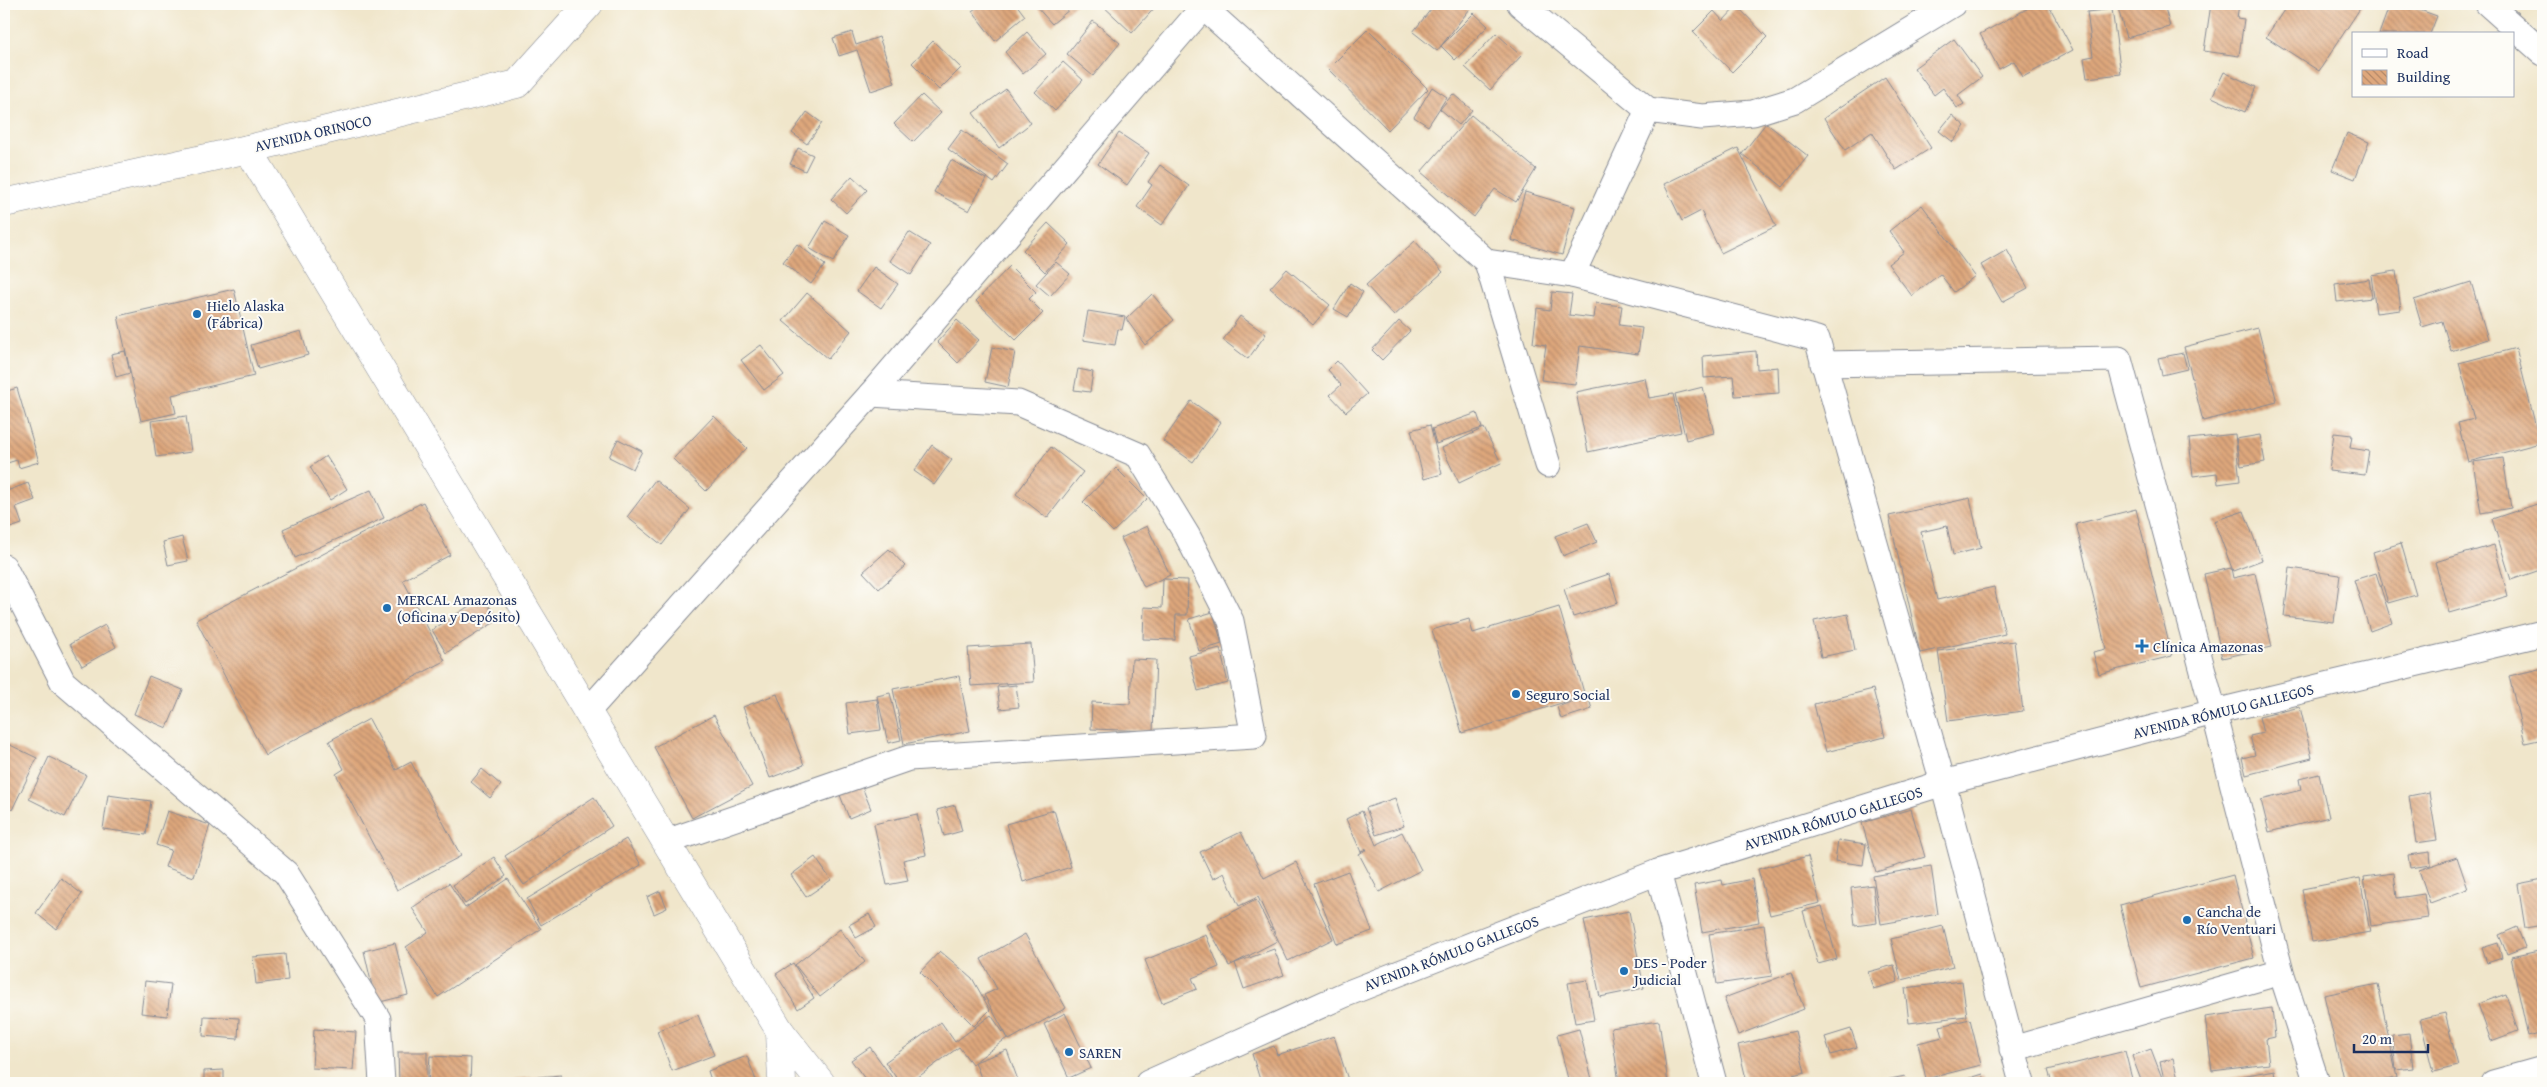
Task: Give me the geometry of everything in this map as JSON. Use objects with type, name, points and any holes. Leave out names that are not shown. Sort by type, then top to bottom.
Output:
[{"type":"main road","name":"AVENIDA ORINOCO","points":[[4,202],[248,148],[517,84],[589,4]]},
{"type":"main road","points":[[248,148],[780,1031],[821,1083]]},
{"type":"main road","points":[[780,1031],[782,1083]]},
{"type":"street","points":[[1520,4],[1648,110],[1702,117],[1753,113],[1795,100],[1953,4]]},
{"type":"street","points":[[2488,4],[2543,53]]},
{"type":"street","points":[[587,712],[871,394],[1204,5],[1487,262],[1548,465]]},
{"type":"street","points":[[1572,275],[1648,110]]},
{"type":"street","points":[[1487,262],[1572,275],[1817,339],[1943,783],[2022,1083]]},
{"type":"street","points":[[1824,364],[2119,360],[2214,712],[2281,972],[2316,1083]]},
{"type":"street","points":[[666,842],[909,758],[1254,736],[1231,621],[1187,535],[1138,455],[1018,403],[871,394]]},
{"type":"street","points":[[4,567],[63,682],[286,873],[378,1019],[382,1083]]},
{"type":"street","name":"AVENIDA RÓMULO GALLEGOS","points":[[1148,1083],[1346,994],[1658,872],[1943,783],[2214,712],[2543,633]]},
{"type":"street","points":[[1658,872],[1714,1083]]},
{"type":"street","points":[[2012,1049],[2281,972]]},
{"type":"street","points":[[2493,1083],[2543,1069]]},
{"type":"building","points":[[981,4],[1016,4],[1025,16],[995,41],[972,11]]},
{"type":"building","points":[[1034,4],[1076,4],[1052,24]]},
{"type":"building","points":[[1101,4],[1158,4],[1132,33]]},
{"type":"building","points":[[1435,4],[1473,5],[1437,51],[1413,32]]},
{"type":"building","points":[[2036,4],[2048,4],[2073,50],[2023,77],[2014,61],[1999,69],[1980,34]]},
{"type":"building","points":[[2117,4],[2164,4],[2170,27],[2126,38]]},
{"type":"building","points":[[2211,4],[2239,4],[2237,18],[2244,19],[2239,56],[2204,51]]},
{"type":"building","points":[[2288,4],[2363,4],[2319,71],[2266,37]]},
{"type":"building","points":[[2390,4],[2403,4],[2437,16],[2431,32],[2380,32]]},
{"type":"building","points":[[1737,6],[1767,37],[1732,72],[1693,32],[1714,11],[1723,21]]},
{"type":"building","points":[[2112,9],[2121,74],[2087,78],[2084,58],[2093,56],[2087,12]]},
{"type":"building","points":[[1474,13],[1488,26],[1455,60],[1441,46]]},
{"type":"building","points":[[1093,21],[1120,43],[1093,76],[1067,54]]},
{"type":"building","points":[[1368,29],[1428,89],[1388,130],[1328,69]]},
{"type":"building","points":[[852,32],[856,45],[879,37],[895,83],[871,91],[857,50],[839,56],[833,38]]},
{"type":"building","points":[[1027,32],[1046,54],[1023,74],[1005,52]]},
{"type":"building","points":[[1496,33],[1521,56],[1490,90],[1465,67]]},
{"type":"building","points":[[1954,39],[1982,77],[1958,95],[1964,104],[1957,108],[1943,88],[1934,95],[1914,68]]},
{"type":"building","points":[[933,41],[961,68],[939,90],[912,63]]},
{"type":"building","points":[[1063,62],[1083,80],[1055,111],[1035,92]]},
{"type":"building","points":[[2224,72],[2256,87],[2245,112],[2212,97]]},
{"type":"building","points":[[1885,77],[1931,148],[1896,170],[1872,132],[1845,150],[1824,118]]},
{"type":"building","points":[[1432,87],[1447,97],[1428,126],[1414,117]]},
{"type":"building","points":[[1006,89],[1031,123],[999,148],[973,113]]},
{"type":"building","points":[[1453,94],[1472,110],[1459,125],[1440,109]]},
{"type":"building","points":[[922,95],[941,113],[913,142],[894,124]]},
{"type":"building","points":[[807,112],[822,123],[807,144],[792,133]]},
{"type":"building","points":[[1471,115],[1536,169],[1516,202],[1495,189],[1474,217],[1421,172]]},
{"type":"building","points":[[1952,115],[1965,126],[1953,142],[1939,131]]},
{"type":"building","points":[[1766,123],[1808,156],[1783,187],[1742,154]]},
{"type":"building","points":[[962,130],[1008,164],[994,183],[948,149]]},
{"type":"building","points":[[1119,133],[1149,153],[1127,185],[1098,164]]},
{"type":"building","points":[[2347,133],[2369,142],[2355,179],[2332,170]]},
{"type":"building","points":[[798,148],[813,155],[805,171],[790,164]]},
{"type":"building","points":[[1738,148],[1776,226],[1721,253],[1701,211],[1682,221],[1664,184]]},
{"type":"building","points":[[951,160],[986,179],[969,211],[934,192]]},
{"type":"building","points":[[1160,165],[1189,186],[1162,225],[1137,207],[1152,185],[1148,182]]},
{"type":"building","points":[[852,176],[867,190],[846,213],[831,199]]},
{"type":"building","points":[[1525,192],[1575,207],[1562,255],[1511,240]]},
{"type":"building","points":[[1922,205],[1975,276],[1954,292],[1940,274],[1912,296],[1888,264],[1904,252],[1889,231]]},
{"type":"building","points":[[825,221],[849,235],[833,262],[809,248]]},
{"type":"building","points":[[1048,223],[1070,244],[1045,272],[1023,250]]},
{"type":"building","points":[[909,232],[930,245],[911,275],[890,261]]},
{"type":"building","points":[[1415,241],[1443,272],[1394,316],[1366,285]]},
{"type":"building","points":[[797,244],[825,265],[811,284],[783,262]]},
{"type":"building","points":[[2007,250],[2028,288],[2002,302],[1981,265]]},
{"type":"building","points":[[1056,262],[1070,274],[1050,296],[1036,284]]},
{"type":"building","points":[[1010,266],[1036,292],[1029,299],[1043,313],[1016,340],[976,301]]},
{"type":"building","points":[[874,267],[898,284],[881,308],[857,291]]},
{"type":"building","points":[[1287,269],[1330,305],[1313,325],[1270,288]]},
{"type":"building","points":[[2396,271],[2401,310],[2376,313],[2371,275]]},
{"type":"building","points":[[2369,279],[2372,298],[2337,302],[2335,284]]},
{"type":"building","points":[[2471,282],[2488,339],[2451,351],[2442,321],[2422,327],[2414,300]]},
{"type":"building","points":[[1350,283],[1363,292],[1348,317],[1334,309]]},
{"type":"building","points":[[234,289],[254,376],[172,395],[176,413],[141,421],[118,316]]},
{"type":"building","points":[[1552,292],[1572,294],[1569,315],[1594,318],[1596,303],[1622,306],[1619,325],[1642,328],[1638,354],[1580,346],[1575,384],[1541,380],[1546,345],[1533,343],[1537,308],[1550,310]]},
{"type":"building","points":[[807,293],[851,331],[828,359],[783,321]]},
{"type":"building","points":[[1152,294],[1174,320],[1145,345],[1126,319]]},
{"type":"building","points":[[1088,311],[1125,317],[1122,330],[1118,329],[1115,345],[1083,340]]},
{"type":"building","points":[[1240,316],[1266,334],[1248,359],[1223,340]]},
{"type":"building","points":[[957,320],[979,340],[958,363],[937,342]]},
{"type":"building","points":[[1399,321],[1410,331],[1382,360],[1372,350]]},
{"type":"building","points":[[2258,328],[2277,402],[2203,421],[2184,347]]},
{"type":"building","points":[[301,331],[308,355],[258,369],[251,345]]},
{"type":"building","points":[[761,345],[784,375],[764,390],[741,360]]},
{"type":"building","points":[[992,347],[1015,352],[1008,387],[985,382]]},
{"type":"building","points":[[2516,348],[2540,443],[2468,462],[2458,423],[2474,419],[2459,363]]},
{"type":"building","points":[[125,351],[130,373],[116,377],[111,354]]},
{"type":"building","points":[[1756,351],[1757,369],[1778,367],[1779,393],[1735,396],[1733,376],[1704,378],[1703,356]]},
{"type":"building","points":[[2183,353],[2187,369],[2162,375],[2158,358]]},
{"type":"building","points":[[1337,361],[1367,394],[1346,412],[1330,395],[1341,385],[1328,370]]},
{"type":"building","points":[[1078,369],[1093,372],[1090,392],[1074,390]]},
{"type":"building","points":[[1645,378],[1649,398],[1673,394],[1681,432],[1588,452],[1576,392]]},
{"type":"building","points":[[1703,387],[1714,433],[1686,440],[1675,394]]},
{"type":"building","points":[[17,388],[39,462],[19,468],[17,460],[4,464],[4,392]]},
{"type":"building","points":[[1191,401],[1221,422],[1193,462],[1163,441]]},
{"type":"building","points":[[1477,413],[1482,428],[1436,444],[1432,429]]},
{"type":"building","points":[[186,416],[191,452],[156,457],[151,421]]},
{"type":"building","points":[[714,416],[747,448],[706,491],[673,459]]},
{"type":"building","points":[[1430,425],[1442,474],[1424,479],[1411,430]]},
{"type":"building","points":[[1484,428],[1501,463],[1459,483],[1442,448]]},
{"type":"building","points":[[2334,433],[2352,435],[2350,448],[2369,451],[2365,475],[2329,471]]},
{"type":"building","points":[[2235,434],[2240,481],[2218,484],[2217,473],[2193,476],[2189,439]]},
{"type":"building","points":[[2260,435],[2265,462],[2241,466],[2236,439]]},
{"type":"building","points":[[618,439],[642,451],[633,469],[609,457]]},
{"type":"building","points":[[932,445],[952,460],[934,485],[914,471]]},
{"type":"building","points":[[1051,447],[1083,472],[1047,518],[1016,494]]},
{"type":"building","points":[[326,456],[347,489],[330,500],[310,467]]},
{"type":"building","points":[[2503,458],[2511,508],[2481,513],[2473,462]]},
{"type":"building","points":[[1116,468],[1147,499],[1113,532],[1083,502]]},
{"type":"building","points":[[655,480],[690,509],[662,545],[627,517]]},
{"type":"building","points":[[28,483],[35,500],[16,507],[22,524],[4,530],[4,492]]},
{"type":"building","points":[[371,490],[384,518],[295,558],[283,529]]},
{"type":"building","points":[[1970,498],[1981,548],[1953,555],[1947,526],[1921,532],[1937,600],[1994,587],[2005,634],[1920,653],[1889,516]]},
{"type":"building","points":[[423,502],[450,555],[403,580],[445,661],[265,755],[196,620]]},
{"type":"building","points":[[2543,502],[2543,569],[2511,580],[2492,519]]},
{"type":"building","points":[[2136,509],[2172,656],[2099,674],[2093,652],[2106,649],[2076,524]]},
{"type":"building","points":[[2244,511],[2262,560],[2233,571],[2214,521]]},
{"type":"building","points":[[1588,523],[1597,542],[1563,556],[1555,536]]},
{"type":"building","points":[[1147,526],[1170,575],[1144,587],[1121,538]]},
{"type":"building","points":[[182,537],[188,561],[168,565],[163,542]]},
{"type":"building","points":[[2401,543],[2416,595],[2388,603],[2373,552]]},
{"type":"building","points":[[2494,545],[2508,596],[2449,613],[2435,562]]},
{"type":"building","points":[[889,549],[905,566],[879,589],[863,572]]},
{"type":"building","points":[[2231,568],[2233,578],[2255,573],[2272,647],[2222,658],[2204,574]]},
{"type":"building","points":[[2290,568],[2340,575],[2334,622],[2284,616]]},
{"type":"building","points":[[2376,573],[2392,623],[2370,631],[2354,580]]},
{"type":"building","points":[[1609,574],[1618,603],[1573,617],[1564,589]]},
{"type":"building","points":[[1163,579],[1188,580],[1187,615],[1176,615],[1175,640],[1143,639],[1144,607],[1162,608]]},
{"type":"building","points":[[483,597],[498,620],[446,653],[432,630]]},
{"type":"building","points":[[1559,607],[1585,696],[1462,733],[1432,630],[1469,619],[1473,633]]},
{"type":"building","points":[[1213,612],[1222,644],[1199,651],[1189,619]]},
{"type":"building","points":[[1848,614],[1855,650],[1821,657],[1814,621]]},
{"type":"building","points":[[105,625],[116,647],[82,666],[70,644]]},
{"type":"building","points":[[2014,641],[2023,711],[1948,721],[1938,651]]},
{"type":"building","points":[[1031,644],[1034,682],[971,686],[968,648]]},
{"type":"building","points":[[1220,648],[1228,683],[1198,691],[1189,656]]},
{"type":"building","points":[[1132,659],[1156,660],[1153,731],[1091,729],[1092,702],[1130,704]]},
{"type":"building","points":[[2543,668],[2543,739],[2525,743],[2509,676]]},
{"type":"building","points":[[149,676],[183,690],[167,728],[134,714]]},
{"type":"building","points":[[959,676],[970,731],[904,744],[893,689]]},
{"type":"building","points":[[1016,685],[1019,707],[1000,709],[997,687]]},
{"type":"building","points":[[1873,689],[1885,737],[1826,752],[1814,704]]},
{"type":"building","points":[[890,693],[901,740],[888,743],[877,696]]},
{"type":"building","points":[[777,694],[804,765],[770,778],[743,707]]},
{"type":"building","points":[[1588,696],[1592,709],[1561,719],[1557,707]]},
{"type":"building","points":[[877,699],[881,730],[850,734],[846,703]]},
{"type":"building","points":[[2300,707],[2312,758],[2246,775],[2242,758],[2255,755],[2250,736],[2263,733],[2259,717]]},
{"type":"building","points":[[714,715],[752,786],[692,818],[654,747]]},
{"type":"building","points":[[369,719],[396,770],[411,762],[461,856],[397,890],[336,774],[344,769],[329,741]]},
{"type":"building","points":[[4,742],[37,758],[12,810],[4,806]]},
{"type":"building","points":[[49,757],[86,775],[65,817],[29,799]]},
{"type":"building","points":[[482,769],[501,785],[490,798],[471,782]]},
{"type":"building","points":[[2319,774],[2329,817],[2269,832],[2261,800],[2301,790],[2299,779]]},
{"type":"building","points":[[860,782],[871,809],[849,818],[838,790]]},
{"type":"building","points":[[2429,792],[2437,840],[2416,843],[2409,796]]},
{"type":"building","points":[[108,795],[151,801],[146,835],[103,829]]},
{"type":"building","points":[[594,797],[612,826],[524,885],[505,856]]},
{"type":"building","points":[[1395,798],[1404,826],[1376,835],[1366,808]]},
{"type":"building","points":[[955,805],[962,831],[944,836],[937,810]]},
{"type":"building","points":[[1911,809],[1925,857],[1876,872],[1862,823]]},
{"type":"building","points":[[1054,810],[1071,867],[1023,882],[1006,824]]},
{"type":"building","points":[[167,811],[210,825],[194,877],[165,867],[171,850],[156,845]]},
{"type":"building","points":[[1362,811],[1376,845],[1402,832],[1421,870],[1379,892],[1359,854],[1367,849],[1361,852],[1346,819]]},
{"type":"building","points":[[917,814],[926,855],[903,860],[908,881],[887,885],[874,824]]},
{"type":"building","points":[[1241,832],[1264,878],[1296,862],[1333,939],[1288,961],[1258,897],[1239,906],[1224,873],[1213,879],[1200,852]]},
{"type":"building","points":[[626,839],[641,865],[541,925],[527,899]]},
{"type":"building","points":[[1838,840],[1866,844],[1863,865],[1835,861]]},
{"type":"building","points":[[2430,852],[2431,865],[2410,868],[2408,855]]},
{"type":"building","points":[[1808,856],[1820,903],[1770,915],[1758,869]]},
{"type":"building","points":[[494,857],[506,876],[465,904],[453,885]]},
{"type":"building","points":[[815,857],[831,880],[806,897],[791,875]]},
{"type":"building","points":[[2457,857],[2468,889],[2430,903],[2419,870]]},
{"type":"building","points":[[1931,866],[1938,914],[1881,924],[1873,876]]},
{"type":"building","points":[[1348,871],[1372,931],[1337,944],[1314,884]]},
{"type":"building","points":[[2394,873],[2397,898],[2424,894],[2428,918],[2371,926],[2364,877]]},
{"type":"building","points":[[2233,875],[2254,958],[2141,988],[2120,905]]},
{"type":"building","points":[[61,878],[82,894],[56,929],[36,913]]},
{"type":"building","points":[[2360,878],[2370,932],[2312,942],[2302,889]]},
{"type":"building","points":[[508,879],[541,929],[438,997],[406,947],[428,932],[412,908],[449,883],[465,908]]},
{"type":"building","points":[[1752,879],[1759,922],[1702,932],[1694,885],[1722,880],[1723,885]]},
{"type":"building","points":[[2543,879],[2543,925],[2525,928],[2518,884]]},
{"type":"building","points":[[1873,885],[1877,923],[1855,926],[1851,888]]},
{"type":"building","points":[[660,891],[667,908],[654,914],[647,897]]},
{"type":"building","points":[[1256,900],[1277,941],[1229,966],[1207,925]]},
{"type":"building","points":[[1822,906],[1837,959],[1818,964],[1803,911]]},
{"type":"building","points":[[1629,911],[1644,988],[1600,997],[1584,920]]},
{"type":"building","points":[[869,914],[876,927],[856,938],[849,925]]},
{"type":"building","points":[[1764,925],[1772,976],[1717,984],[1709,934]]},
{"type":"building","points":[[1943,926],[1953,967],[1901,980],[1891,939]]},
{"type":"building","points":[[2517,927],[2525,947],[2507,954],[2499,935]]},
{"type":"building","points":[[840,929],[865,962],[820,997],[795,965]]},
{"type":"building","points":[[1025,934],[1066,1008],[1009,1040],[984,995],[997,989],[981,959]]},
{"type":"building","points":[[1206,935],[1219,967],[1192,978],[1197,989],[1162,1003],[1145,960]]},
{"type":"building","points":[[395,943],[408,995],[376,1003],[364,951]]},
{"type":"building","points":[[2498,943],[2502,958],[2487,963],[2482,948]]},
{"type":"building","points":[[1274,949],[1284,975],[1244,989],[1235,963]]},
{"type":"building","points":[[2543,950],[2543,1033],[2528,1037],[2511,957]]},
{"type":"building","points":[[940,951],[972,978],[990,1010],[974,1026],[920,972]]},
{"type":"building","points":[[285,954],[288,980],[256,984],[253,957]]},
{"type":"building","points":[[793,963],[814,998],[798,1009],[776,974]]},
{"type":"building","points":[[1894,965],[1898,982],[1873,989],[1868,972]]},
{"type":"building","points":[[1791,973],[1804,1009],[1738,1035],[1724,998]]},
{"type":"building","points":[[1587,980],[1594,1020],[1575,1023],[1568,983]]},
{"type":"building","points":[[145,981],[171,984],[167,1016],[141,1013]]},
{"type":"building","points":[[1962,981],[1967,1016],[1909,1023],[1905,988]]},
{"type":"building","points":[[2378,984],[2397,1078],[2372,1083],[2344,1083],[2324,995]]},
{"type":"building","points":[[2506,994],[2518,1031],[2491,1041],[2478,1004]]},
{"type":"building","points":[[2272,1008],[2275,1037],[2266,1039],[2269,1064],[2212,1071],[2205,1017]]},
{"type":"building","points":[[1065,1013],[1091,1068],[1069,1078],[1044,1024]]},
{"type":"building","points":[[2445,1013],[2458,1066],[2433,1072],[2420,1019]]},
{"type":"building","points":[[698,1015],[714,1055],[672,1071],[657,1031]]},
{"type":"building","points":[[991,1015],[1007,1038],[972,1064],[959,1047],[910,1083],[900,1083],[885,1062],[941,1022],[955,1042]]},
{"type":"building","points":[[204,1016],[239,1018],[238,1039],[203,1036]]},
{"type":"building","points":[[1970,1019],[1981,1065],[1926,1079],[1918,1043],[1943,1037],[1940,1026]]},
{"type":"building","points":[[1659,1021],[1668,1083],[1619,1083],[1611,1028]]},
{"type":"building","points":[[314,1029],[356,1032],[353,1070],[312,1068]]},
{"type":"building","points":[[1579,1029],[1593,1083],[1569,1083],[1557,1035]]},
{"type":"building","points":[[1851,1029],[1857,1047],[1831,1055],[1825,1037]]},
{"type":"building","points":[[1795,1031],[1805,1072],[1760,1083],[1747,1083],[1738,1045]]},
{"type":"building","points":[[2409,1033],[2413,1068],[2396,1070],[2392,1035]]},
{"type":"building","points":[[1334,1036],[1349,1083],[1261,1083],[1252,1054],[1274,1046],[1277,1055]]},
{"type":"building","points":[[870,1047],[896,1083],[868,1083],[851,1060]]},
{"type":"building","points":[[2151,1049],[2164,1083],[2142,1083],[2132,1056]]},
{"type":"building","points":[[1007,1050],[1019,1083],[983,1083],[975,1062]]},
{"type":"building","points":[[2125,1051],[2133,1083],[2052,1083],[2048,1070]]},
{"type":"building","points":[[398,1052],[427,1052],[427,1083],[399,1083]]},
{"type":"building","points":[[430,1056],[471,1058],[470,1083],[428,1083]]},
{"type":"building","points":[[747,1056],[757,1083],[712,1083],[708,1071]]},
{"type":"building","points":[[2173,1059],[2179,1083],[2165,1083],[2160,1062]]},
{"type":"building","points":[[224,1070],[224,1083],[204,1083],[204,1071]]},
{"type":"building","points":[[2274,1070],[2276,1083],[2215,1083],[2215,1081]]},
{"type":"building","points":[[1983,1074],[1986,1083],[1954,1083]]},
{"type":"building","points":[[561,1075],[562,1083],[514,1083],[513,1079]]},
{"type":"building","points":[[1905,1076],[1907,1083],[1876,1083],[1876,1082]]},
{"type":"place","name":"Hielo Alaska (Fábrica)","points":[[197,314]]},
{"type":"place","name":"MERCAL Amazonas (Oficina y Depósito)","points":[[387,608]]},
{"type":"place","name":"Clínica Amazonas","points":[[2142,646]]},
{"type":"place","name":"Seguro Social","points":[[1516,694]]},
{"type":"place","name":"Cancha de Río Ventuari","points":[[2187,920]]},
{"type":"place","name":"DES - Poder Judicial","points":[[1624,971]]},
{"type":"place","name":"SAREN","points":[[1069,1052]]}]
